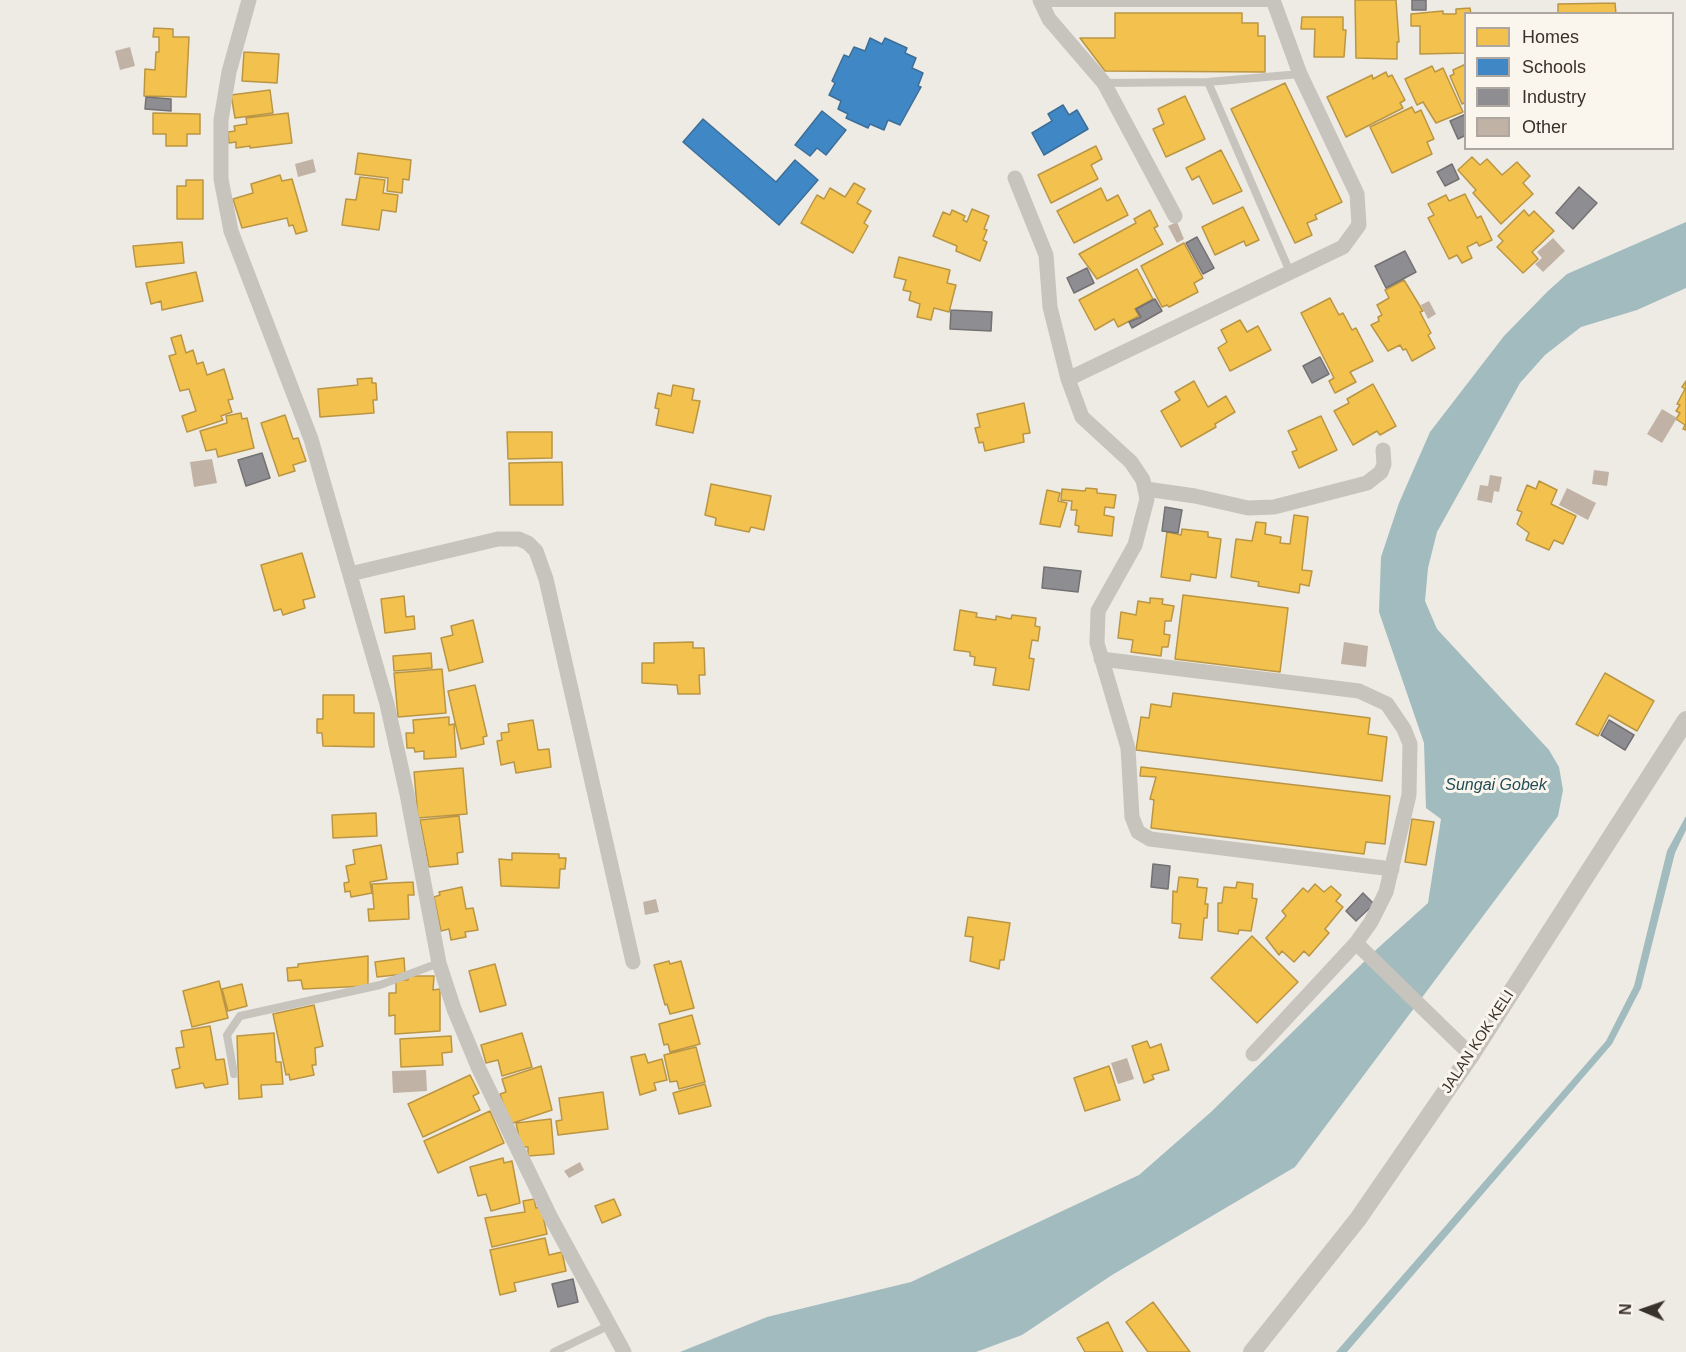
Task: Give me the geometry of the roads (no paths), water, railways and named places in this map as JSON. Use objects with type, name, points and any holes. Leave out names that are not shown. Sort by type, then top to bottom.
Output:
[{"type":"street","points":[[249,0],[229,72],[220,120],[221,179],[231,231],[311,439],[350,574],[397,745],[439,963],[454,1009],[479,1069],[550,1215],[624,1352]]},
{"type":"street","points":[[1041,1],[1049,19],[1104,83],[1175,216]]},
{"type":"street","points":[[1068,379],[1343,247],[1359,225],[1360,211],[1357,194],[1300,74],[1273,2]]},
{"type":"street","points":[[1015,178],[1046,255],[1050,308],[1068,379],[1082,417],[1123,453],[1139,472],[1146,489],[1146,507],[1135,545],[1098,611],[1096,633],[1101,659],[1128,748],[1134,825],[1144,837],[1392,869]]},
{"type":"street","points":[[1146,489],[1195,496],[1248,508],[1274,507],[1367,483],[1382,472],[1383,450]]},
{"type":"street","points":[[350,574],[498,539],[519,539],[528,543],[536,551],[546,579],[633,962]]},
{"type":"street","points":[[1101,659],[1359,691],[1387,705],[1404,729],[1412,756],[1409,795],[1392,869],[1381,904],[1356,943],[1252,1054]]},
{"type":"street","name":"JALAN KOK KELI","points":[[1252,1352],[1358,1219],[1471,1055],[1685,722]]},
{"type":"street","points":[[1356,943],[1471,1055]]},
{"type":"lane","points":[[1041,1],[1273,2]]},
{"type":"lane","points":[[1104,83],[1208,82],[1300,74]]},
{"type":"lane","points":[[1208,82],[1290,272]]},
{"type":"lane","points":[[234,1074],[227,1035],[240,1016],[380,985],[439,963]]},
{"type":"lane","points":[[554,1352],[608,1326]]},
{"type":"water","name":"Sungai Gobek","points":[[1686,222],[1686,288],[1637,310],[1581,327],[1545,355],[1520,383],[1437,532],[1428,568],[1425,601],[1437,629],[1549,750],[1559,767],[1563,790],[1558,816],[1295,1167],[1112,1275],[1022,1335],[976,1352],[680,1352],[767,1317],[911,1282],[1139,1175],[1211,1112],[1378,948],[1428,903],[1441,819],[1426,808],[1424,743],[1379,612],[1381,557],[1399,503],[1430,432],[1504,336],[1548,291],[1567,274]]},
{"type":"water","points":[[1686,816],[1686,830],[1675,853],[1641,988],[1612,1044],[1347,1352],[1336,1352],[1606,1041],[1634,986],[1667,851]]}]
